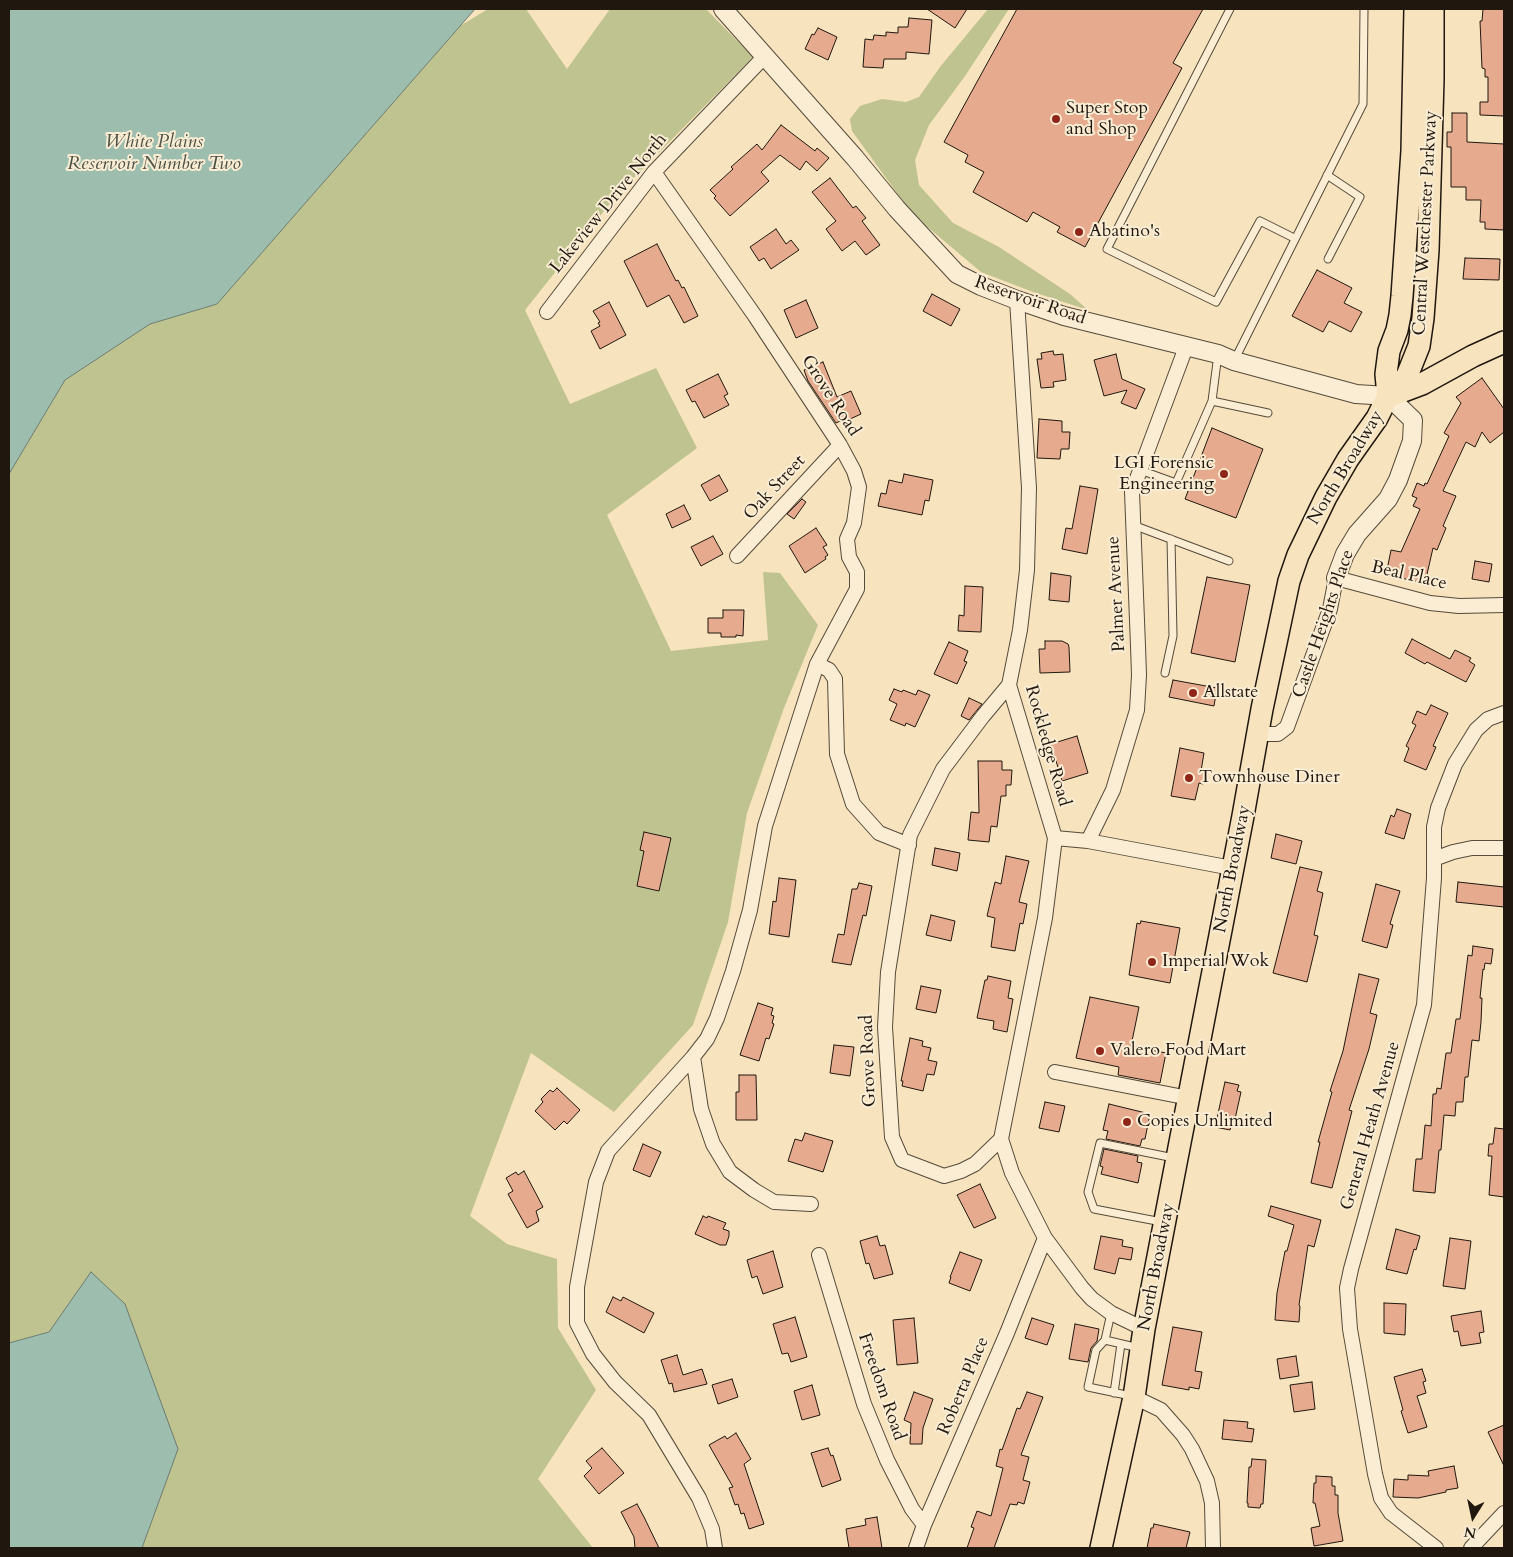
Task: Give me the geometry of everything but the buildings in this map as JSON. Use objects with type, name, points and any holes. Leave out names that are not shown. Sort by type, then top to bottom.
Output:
[{"type":"main road","name":"Central Westchester Parkway","points":[[1388,396],[1386,374],[1389,351],[1398,322],[1402,296],[1412,151],[1416,9]]},
{"type":"main road","name":"Central Westchester Parkway","points":[[1388,396],[1408,376],[1419,346],[1424,318],[1433,79],[1432,9]]},
{"type":"main road","name":"North Broadway","points":[[1100,1548],[1124,1395],[1165,1223],[1280,619],[1289,581],[1298,555],[1313,523],[1348,459],[1377,418],[1388,396],[1422,384],[1473,356],[1504,342]]},
{"type":"street","name":"Reservoir Road","points":[[723,9],[855,158],[897,209],[957,274],[980,286],[1064,316],[1218,354],[1234,361],[1356,394],[1388,396]]},
{"type":"street","name":"Lakeview Drive North","points":[[547,312],[654,172],[764,57]]},
{"type":"street","name":"Grove Road","points":[[654,172],[755,316],[840,445],[854,471],[859,487],[854,523],[847,540],[849,557],[857,572],[857,589],[818,664],[765,826],[750,910],[733,971],[717,1018],[706,1039],[693,1057],[608,1151],[596,1182],[577,1287],[577,1323],[593,1354],[615,1382],[649,1415],[698,1498],[712,1529],[715,1548]]},
{"type":"street","name":"Rockledge Road","points":[[1001,1139],[1061,839],[1009,685],[1020,630],[1027,570],[1029,488],[1017,300]]},
{"type":"street","name":"Palmer Avenue","points":[[1088,841],[1113,790],[1137,710],[1138,656],[1132,492],[1186,347]]},
{"type":"street","name":"Castle Heights Place","points":[[1258,734],[1278,734],[1287,727],[1330,609],[1336,578],[1345,554],[1357,534],[1388,499],[1398,480],[1412,441],[1413,420],[1388,396]]},
{"type":"street","name":"Oak Street","points":[[737,556],[840,445]]},
{"type":"street","name":"Beal Place","points":[[1336,578],[1430,603],[1459,606],[1504,605]]},
{"type":"street","points":[[818,664],[829,670],[835,679],[837,754],[853,804],[879,833],[909,845]]},
{"type":"street","name":"Grove Road","points":[[1001,1139],[975,1164],[961,1172],[944,1176],[902,1160],[892,1137],[885,1027],[888,972],[910,835],[943,769],[1009,685]]},
{"type":"street","name":"General Heath Avenue","points":[[1436,1548],[1391,1513],[1381,1498],[1375,1474],[1350,1329],[1347,1288],[1350,1269],[1424,1006],[1434,859],[1434,827],[1444,792],[1456,764],[1476,730],[1488,720],[1504,713]]},
{"type":"street","points":[[1061,839],[1088,841],[1232,868]]},
{"type":"street","points":[[1434,859],[1472,848],[1504,848]]},
{"type":"street","points":[[693,1057],[701,1108],[713,1144],[730,1172],[774,1202],[811,1204]]},
{"type":"street","points":[[1055,1072],[1189,1098]]},
{"type":"street","points":[[1001,1139],[1012,1173],[1045,1238],[1082,1288],[1136,1340]]},
{"type":"street","name":"Roberta Place","points":[[916,1548],[1045,1238]]},
{"type":"street","name":"Freedom Road","points":[[819,1255],[864,1404],[887,1460],[912,1509],[924,1525]]},
{"type":"street","points":[[1124,1395],[1161,1410],[1183,1435],[1192,1450],[1207,1481],[1212,1503],[1212,1548]]},
{"type":"street","points":[[1471,1548],[1504,1513]]},
{"type":"lane","points":[[1230,9],[1106,249],[1216,302],[1260,221],[1294,238]]},
{"type":"lane","points":[[1234,361],[1294,238],[1363,104],[1364,9]]},
{"type":"lane","points":[[1326,175],[1360,197],[1328,259]]},
{"type":"lane","points":[[1140,470],[1176,483],[1212,401],[1218,354]]},
{"type":"lane","points":[[1212,401],[1268,413]]},
{"type":"lane","points":[[1132,525],[1229,561]]},
{"type":"lane","points":[[1165,673],[1173,636],[1170,539]]},
{"type":"lane","points":[[1165,1223],[1094,1209],[1088,1192],[1100,1143],[1177,1159]]},
{"type":"lane","points":[[1111,1314],[1105,1340],[1096,1350],[1088,1387],[1124,1395]]},
{"type":"lane","points":[[1105,1340],[1136,1340]]},
{"type":"green space","points":[[488,9],[526,9],[567,69],[610,9],[706,9],[753,57],[616,196],[525,310],[570,404],[656,368],[697,448],[607,515],[671,651],[768,640],[763,572],[780,573],[818,625],[784,708],[747,813],[728,922],[693,1025],[614,1112],[531,1053],[470,1216],[507,1244],[557,1259],[558,1328],[596,1390],[538,1479],[593,1548],[142,1548],[178,1449],[91,1273],[49,1332],[9,1343],[9,474],[65,380],[150,324],[217,304],[460,26]]},
{"type":"green space","points":[[988,9],[1009,9],[965,76],[929,125],[915,160],[919,185],[953,223],[999,247],[1070,294],[1088,310],[981,272],[912,214],[852,131],[850,119],[860,106],[882,99],[906,102],[919,97],[940,67]]},
{"type":"water","name":"White Plains Reservoir Number Two","points":[[9,9],[475,9],[217,304],[150,324],[65,380],[9,474]]},
{"type":"water","points":[[91,1272],[125,1304],[178,1449],[142,1548],[9,1548],[9,1343],[49,1332]]},
{"type":"place","name":"Super Stop and Shop","points":[[1056,119]]},
{"type":"place","name":"Abatino's","points":[[1079,232]]},
{"type":"place","name":"LGI Forensic Engineering","points":[[1224,474]]},
{"type":"place","name":"Allstate","points":[[1193,693]]},
{"type":"place","name":"Townhouse Diner","points":[[1189,778]]},
{"type":"place","name":"Imperial Wok","points":[[1152,962]]},
{"type":"place","name":"Valero Food Mart","points":[[1100,1051]]},
{"type":"place","name":"Copies Unlimited","points":[[1127,1122]]}]
